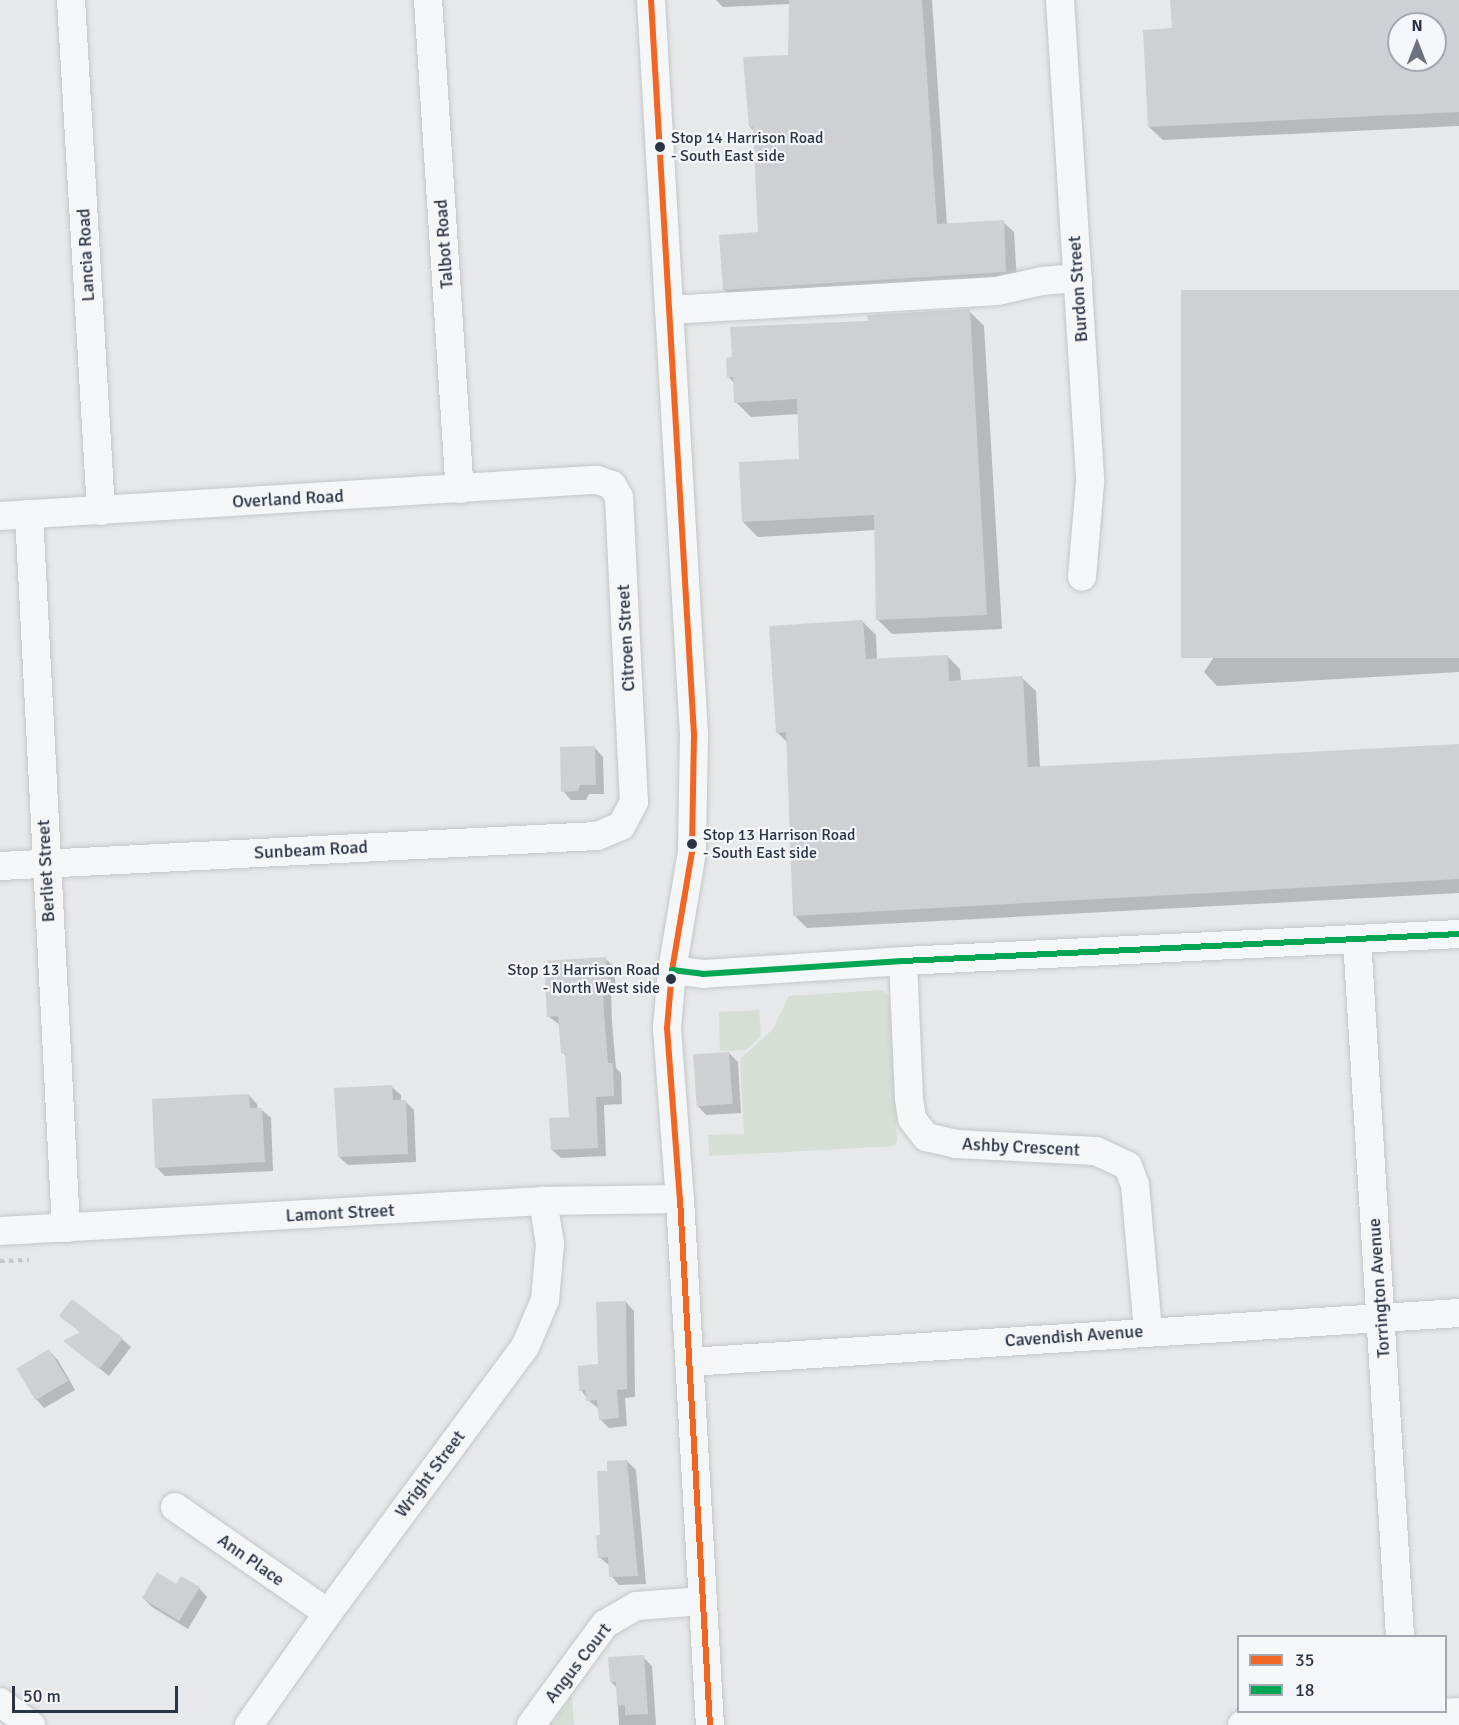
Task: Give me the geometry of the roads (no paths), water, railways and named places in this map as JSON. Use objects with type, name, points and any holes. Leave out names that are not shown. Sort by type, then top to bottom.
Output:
[{"type":"street","name":"Lancia Road","points":[[71,0],[101,511]]},
{"type":"street","name":"Talbot Road","points":[[428,0],[460,489]]},
{"type":"street","points":[[651,0],[694,734],[692,852],[672,970],[667,1028],[680,1199],[710,1725]]},
{"type":"street","name":"Burdon Street","points":[[1060,0],[1090,482],[1082,578]]},
{"type":"street","points":[[669,310],[997,291],[1042,281],[1078,278]]},
{"type":"street","name":"Citroen Street","points":[[575,481],[597,480],[612,485],[619,497],[634,802],[621,826]]},
{"type":"street","name":"Overland Road","points":[[0,516],[575,481]]},
{"type":"street","name":"Berliet Street","points":[[28,514],[66,1228]]},
{"type":"street","name":"Sunbeam Road","points":[[0,866],[597,836],[621,826]]},
{"type":"street","points":[[672,970],[703,974],[903,961],[1459,934]]},
{"type":"street","name":"Torrington Avenue","points":[[1357,939],[1400,1635]]},
{"type":"street","name":"Ashby Crescent","points":[[903,961],[909,1099],[912,1119],[926,1137],[956,1144],[1096,1150],[1128,1166],[1135,1185],[1148,1331]]},
{"type":"street","name":"Lamont Street","points":[[0,1231],[543,1201],[680,1199]]},
{"type":"street","name":"Wright Street","points":[[249,1725],[328,1613],[525,1347],[545,1300],[550,1244],[543,1201]]},
{"type":"street","name":"Cavendish Avenue","points":[[689,1362],[1459,1312]]},
{"type":"street","name":"Ann Place","points":[[175,1507],[328,1613]]},
{"type":"street","name":"Angus Court","points":[[531,1725],[605,1624],[636,1606],[703,1601]]},
{"type":"street","points":[[0,1702],[31,1725]]},
{"type":"street","points":[[1242,1725],[1459,1712]]},
{"type":"place","name":"Stop 14 Harrison Road - South East side","points":[[660,147]]},
{"type":"place","name":"Stop 13 Harrison Road - South East side","points":[[692,844]]},
{"type":"place","name":"Stop 13 Harrison Road - North West side","points":[[671,979]]}]
